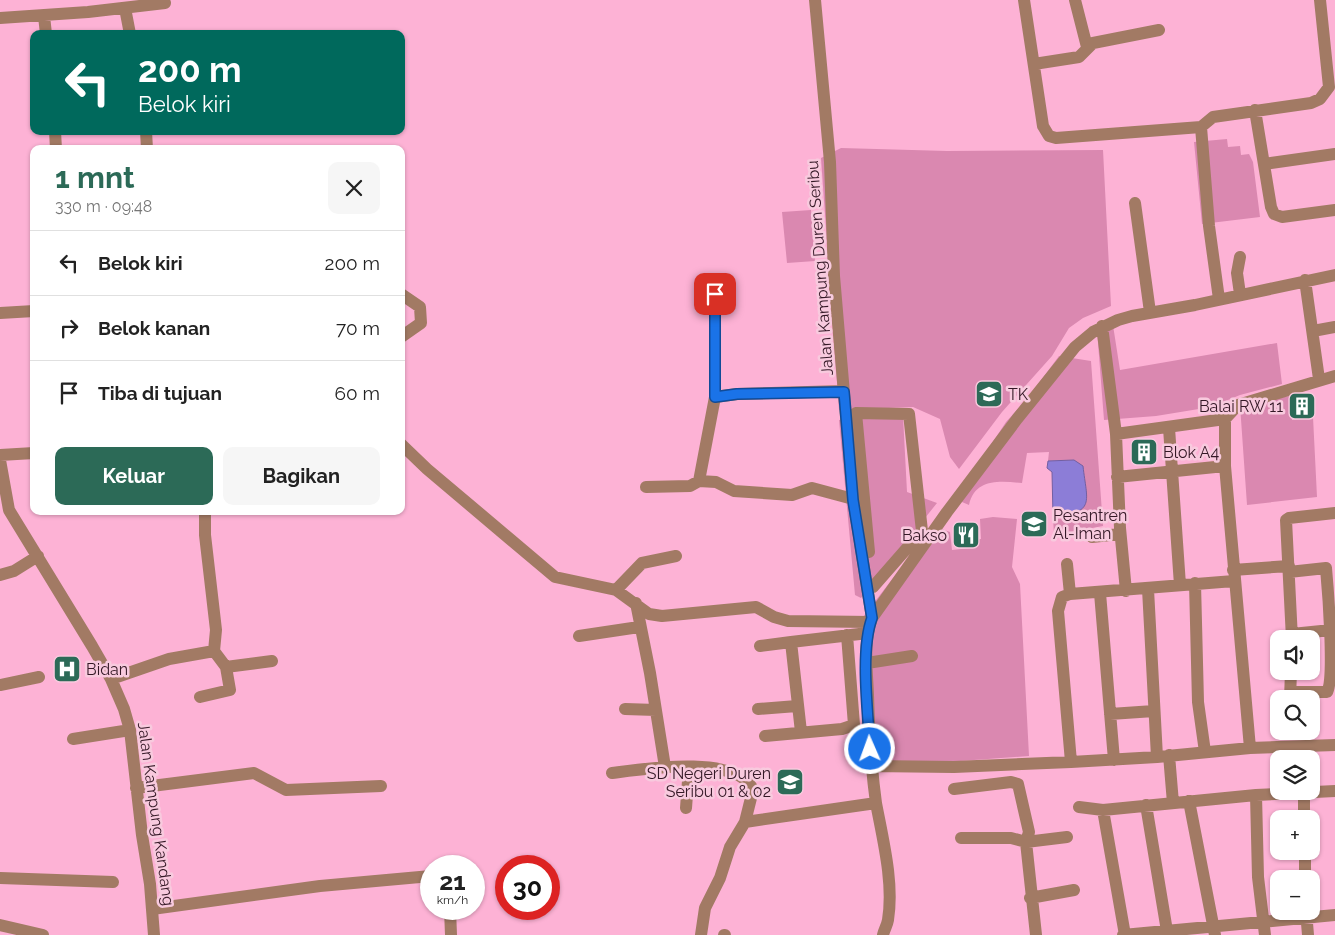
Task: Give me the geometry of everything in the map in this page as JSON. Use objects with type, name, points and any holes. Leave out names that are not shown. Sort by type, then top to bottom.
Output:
[{"type":"street","name":"Jalan Kampung Duren Seribu","points":[[815,0],[830,162],[834,276],[853,500],[872,620],[867,663],[870,766],[884,845],[889,892],[888,919],[883,935]]},
{"type":"street","points":[[1024,0],[1043,126],[1049,136],[1056,138],[1201,127],[1213,116],[1311,103],[1326,94],[1328,78],[1330,38],[1320,0]]},
{"type":"street","points":[[1075,0],[1087,47]]},
{"type":"street","points":[[0,18],[44,16],[165,3]]},
{"type":"street","points":[[125,8],[129,30]]},
{"type":"street","points":[[44,16],[46,30]]},
{"type":"street","points":[[1034,64],[1079,57],[1093,43],[1159,30]]},
{"type":"street","points":[[1255,110],[1274,214],[1282,217],[1335,210]]},
{"type":"street","points":[[1201,127],[1209,226],[1220,299]]},
{"type":"street","points":[[1264,164],[1335,154]]},
{"type":"street","points":[[1135,204],[1150,312]]},
{"type":"street","points":[[1240,257],[1237,273],[1240,294]]},
{"type":"street","points":[[760,646],[847,635],[872,620],[947,512],[1066,358],[1084,338],[1102,326],[1150,312],[1335,274]]},
{"type":"street","points":[[1305,280],[1319,379]]},
{"type":"street","points":[[699,481],[715,397],[715,294]]},
{"type":"street","points":[[405,297],[420,307],[421,314],[421,323],[405,333]]},
{"type":"street","points":[[0,313],[30,311]]},
{"type":"street","points":[[1102,326],[1116,434],[1120,534],[1126,591]]},
{"type":"street","points":[[1313,331],[1335,327]]},
{"type":"street","points":[[1116,434],[1225,419],[1238,405],[1286,392],[1319,379],[1335,376]]},
{"type":"street","points":[[715,397],[737,394],[844,392]]},
{"type":"street","points":[[872,587],[922,531],[908,414],[856,414],[872,587],[872,620]]},
{"type":"street","points":[[1225,419],[1225,466],[1250,748]]},
{"type":"street","points":[[1169,428],[1180,585]]},
{"type":"street","points":[[405,448],[427,469],[555,577],[616,590],[636,603],[648,614],[662,616],[756,607],[774,618],[788,621],[872,620]]},
{"type":"street","points":[[0,455],[30,453]]},
{"type":"street","name":"Jalan Kampung Kandang","points":[[0,460],[9,510],[111,679],[130,730],[154,935]]},
{"type":"street","points":[[1117,477],[1225,466]]},
{"type":"street","points":[[646,487],[690,486],[699,481],[716,482],[734,491],[792,495],[812,488],[853,500]]},
{"type":"street","points":[[1292,630],[1286,520],[1289,518],[1335,513]]},
{"type":"street","points":[[200,697],[230,690],[226,667],[214,651],[216,630],[205,535],[206,515]]},
{"type":"street","points":[[1092,538],[1120,534]]},
{"type":"street","points":[[0,574],[14,571],[38,556]]},
{"type":"street","points":[[616,590],[642,563],[676,556]]},
{"type":"street","points":[[1067,564],[1070,594]]},
{"type":"street","points":[[1070,762],[1058,611],[1060,600],[1070,594],[1148,589],[1195,583],[1234,575],[1289,569],[1326,568],[1334,651],[1331,685],[1327,692],[1320,693]]},
{"type":"street","points":[[1195,583],[1198,702],[1205,752]]},
{"type":"street","points":[[1148,589],[1154,712],[1173,803]]},
{"type":"street","points":[[1100,593],[1114,760]]},
{"type":"street","points":[[636,603],[665,767]]},
{"type":"street","points":[[579,636],[640,627]]},
{"type":"street","points":[[1320,632],[1331,630]]},
{"type":"street","points":[[765,736],[842,730],[854,726],[847,635]]},
{"type":"street","points":[[791,642],[801,732]]},
{"type":"street","points":[[111,679],[169,659],[214,651]]},
{"type":"street","points":[[867,663],[912,656]]},
{"type":"street","points":[[226,667],[272,661]]},
{"type":"street","points":[[0,685],[39,678]]},
{"type":"street","points":[[758,708],[797,706]]},
{"type":"street","points":[[625,709],[656,710]]},
{"type":"street","points":[[1110,714],[1154,712]]},
{"type":"street","points":[[73,739],[130,730]]},
{"type":"street","points":[[870,766],[954,767],[1070,762],[1250,748],[1335,745]]},
{"type":"street","points":[[612,773],[665,767],[689,767],[724,771],[748,781],[753,790],[745,822],[730,847],[720,878],[705,908],[701,935]]},
{"type":"street","points":[[686,808],[689,767]]},
{"type":"street","points":[[136,788],[254,773],[286,790],[380,786]]},
{"type":"street","points":[[954,789],[1011,782],[1018,784],[1028,832],[1026,842],[1030,898],[1036,935]]},
{"type":"street","points":[[1320,792],[1335,791]]},
{"type":"street","points":[[1256,794],[1258,877],[1264,929]]},
{"type":"street","points":[[1079,807],[1103,810],[1270,794]]},
{"type":"street","points":[[1189,801],[1215,932]]},
{"type":"street","points":[[745,822],[876,804]]},
{"type":"street","points":[[1146,805],[1167,931]]},
{"type":"street","points":[[1103,810],[1125,935],[1167,931],[1215,932],[1264,929],[1291,920]]},
{"type":"street","points":[[961,838],[1011,838],[1026,842],[1067,837]]},
{"type":"street","points":[[152,909],[320,886],[420,877]]},
{"type":"street","points":[[0,878],[113,882]]},
{"type":"street","points":[[1030,898],[1074,890]]},
{"type":"street","points":[[1320,915],[1335,915]]},
{"type":"street","points":[[450,920],[451,935]]},
{"type":"street","points":[[1306,920],[1308,935]]},
{"type":"street","points":[[0,925],[43,935]]},
{"type":"shaded area","points":[[1227,139],[1228,147],[1240,146],[1241,155],[1249,154],[1253,162],[1260,217],[1202,224],[1194,142]]},
{"type":"shaded area","points":[[841,148],[947,151],[1103,150],[1111,306],[1083,318],[1069,328],[1052,356],[1002,412],[959,469],[950,457],[940,419],[913,407],[839,410],[821,158]]},
{"type":"shaded area","points":[[811,210],[815,261],[787,263],[782,212]]},
{"type":"shaded area","points":[[1112,319],[1120,370],[1277,343],[1282,384],[1240,395],[1211,407],[1156,416],[1104,420],[1097,330]]},
{"type":"shaded area","points":[[1059,356],[1091,361],[1103,526],[1054,535],[1053,516],[1076,515],[1074,460],[1048,461],[1049,452],[1027,453],[1022,483],[990,483],[977,490],[972,496],[969,505],[955,499],[1006,422],[1027,399]]},
{"type":"shaded area","points":[[1290,396],[1292,420],[1313,417],[1317,497],[1247,505],[1240,405]]},
{"type":"shaded area","points":[[903,416],[907,492],[937,503],[861,598],[855,595],[839,420]]},
{"type":"shaded area","points":[[1074,460],[1083,466],[1086,503],[1076,512],[1053,516],[1052,472],[1047,468],[1048,461]]},
{"type":"shaded area","points":[[993,517],[1017,519],[1012,567],[1020,584],[1029,756],[947,762],[869,761],[860,621],[933,526],[950,532],[952,550],[970,548],[970,540],[981,539],[980,519]]},
{"type":"place","name":"TK","points":[[989,394]]},
{"type":"place","name":"Balai RW 11","points":[[1302,406]]},
{"type":"place","name":"Blok A4","points":[[1144,452]]},
{"type":"place","name":"Pesantren Al-Iman","points":[[1034,524]]},
{"type":"place","name":"Bakso","points":[[966,535]]},
{"type":"place","name":"Bidan","points":[[67,669]]},
{"type":"place","name":"SD Negeri Duren Seribu 01 & 02","points":[[790,782]]},
{"type":"route","points":[[715,294],[713,371],[715,397],[737,394],[844,392],[853,500],[872,618],[868,633],[867,663],[870,749]]}]
